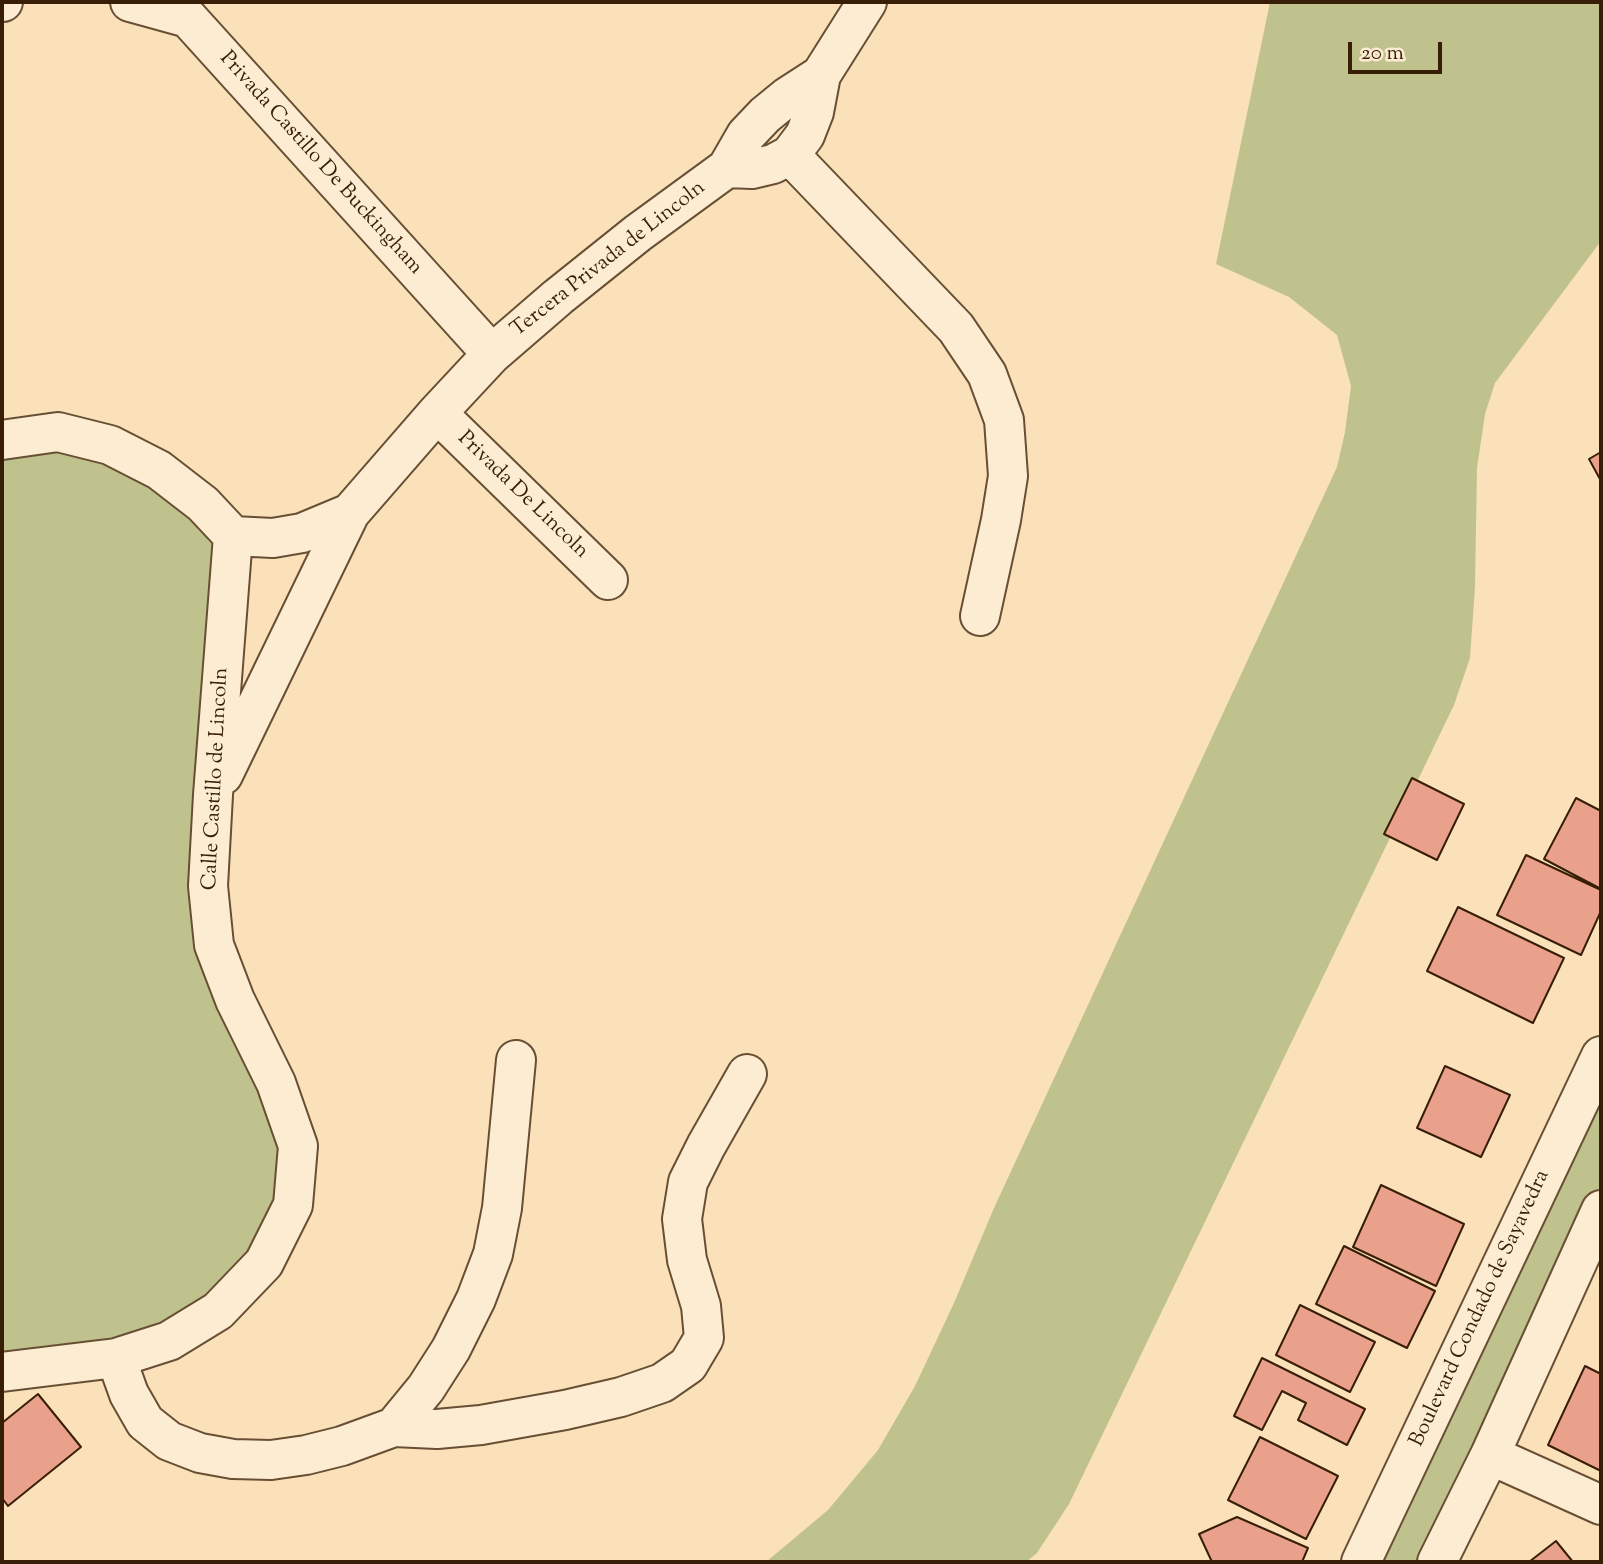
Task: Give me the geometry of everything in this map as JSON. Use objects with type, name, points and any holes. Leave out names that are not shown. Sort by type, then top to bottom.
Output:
[{"type":"street","name":"Privada Castillo De Buckingham","points":[[130,2],[196,10],[492,354]]},
{"type":"street","name":"Tercera Privada de Lincoln","points":[[727,168],[752,169],[773,164],[790,155],[805,135],[814,112],[821,75],[867,2]]},
{"type":"street","name":"Tercera Privada de Lincoln","points":[[350,513],[492,354],[638,233],[727,168],[746,135],[765,115],[821,75]]},
{"type":"street","points":[[790,155],[956,328],[987,374],[1004,420],[1008,476],[980,616]]},
{"type":"street","name":"Privada De Lincoln","points":[[437,413],[608,580]]},
{"type":"street","points":[[2,440],[58,432],[110,445],[159,470],[203,504],[233,536],[273,538],[302,533],[350,513]]},
{"type":"street","points":[[213,795],[350,513]]},
{"type":"street","name":"Calle Castillo de Lincoln","points":[[2,1372],[116,1358],[169,1340],[218,1311],[264,1263],[293,1205],[298,1146],[276,1083],[235,1000],[215,945],[208,886],[233,536]]},
{"type":"street","name":"Boulevard Condado de Sayavedra","points":[[1361,1562],[1601,1056]]},
{"type":"street","points":[[394,1427],[426,1388],[451,1349],[476,1299],[493,1254],[502,1208],[516,1060]]},
{"type":"street","points":[[116,1358],[129,1394],[145,1422],[169,1441],[200,1453],[233,1460],[271,1460],[306,1455],[342,1446],[394,1427],[437,1429],[481,1425],[565,1410],[662,1384],[688,1366],[704,1338],[701,1306],[687,1260],[682,1219],[688,1182],[747,1074]]},
{"type":"street","points":[[1437,1562],[1490,1455],[1601,1209]]},
{"type":"street","points":[[1490,1455],[1601,1506]]},
{"type":"green space","points":[[1270,2],[1601,2],[1601,241],[1495,383],[1485,414],[1477,468],[1475,587],[1470,658],[1454,705],[1069,1504],[1037,1553],[1026,1562],[766,1562],[828,1510],[878,1450],[915,1386],[994,1208],[1337,467],[1351,386],[1337,335],[1289,297],[1216,264]]},
{"type":"green space","points":[[58,432],[233,536],[208,886],[276,1083],[293,1205],[218,1311],[2,1372],[2,440]]},
{"type":"green space","points":[[1601,1056],[1601,1210],[1437,1562],[1361,1562]]},
{"type":"building","points":[[1601,452],[1601,481],[1589,459]]},
{"type":"building","points":[[1412,778],[1464,804],[1437,860],[1384,834]]},
{"type":"building","points":[[1576,798],[1601,811],[1601,889],[1544,859]]},
{"type":"building","points":[[1526,855],[1601,890],[1601,911],[1581,955],[1497,915]]},
{"type":"building","points":[[1458,907],[1564,958],[1533,1023],[1427,971]]},
{"type":"building","points":[[1445,1066],[1510,1095],[1481,1157],[1417,1128]]},
{"type":"building","points":[[1381,1185],[1464,1224],[1436,1286],[1353,1247]]},
{"type":"building","points":[[1344,1246],[1435,1291],[1407,1348],[1316,1304]]},
{"type":"building","points":[[1300,1305],[1375,1342],[1350,1392],[1276,1355]]},
{"type":"building","points":[[1262,1358],[1365,1409],[1347,1445],[1298,1420],[1306,1403],[1282,1391],[1262,1430],[1234,1416]]},
{"type":"building","points":[[1585,1366],[1601,1374],[1601,1471],[1548,1445]]},
{"type":"building","points":[[38,1394],[81,1447],[8,1506],[2,1498],[2,1423]]},
{"type":"building","points":[[1260,1437],[1338,1476],[1306,1539],[1228,1500]]},
{"type":"building","points":[[1237,1517],[1308,1548],[1302,1562],[1212,1562],[1199,1534]]},
{"type":"building","points":[[1556,1541],[1573,1562],[1529,1562]]}]
